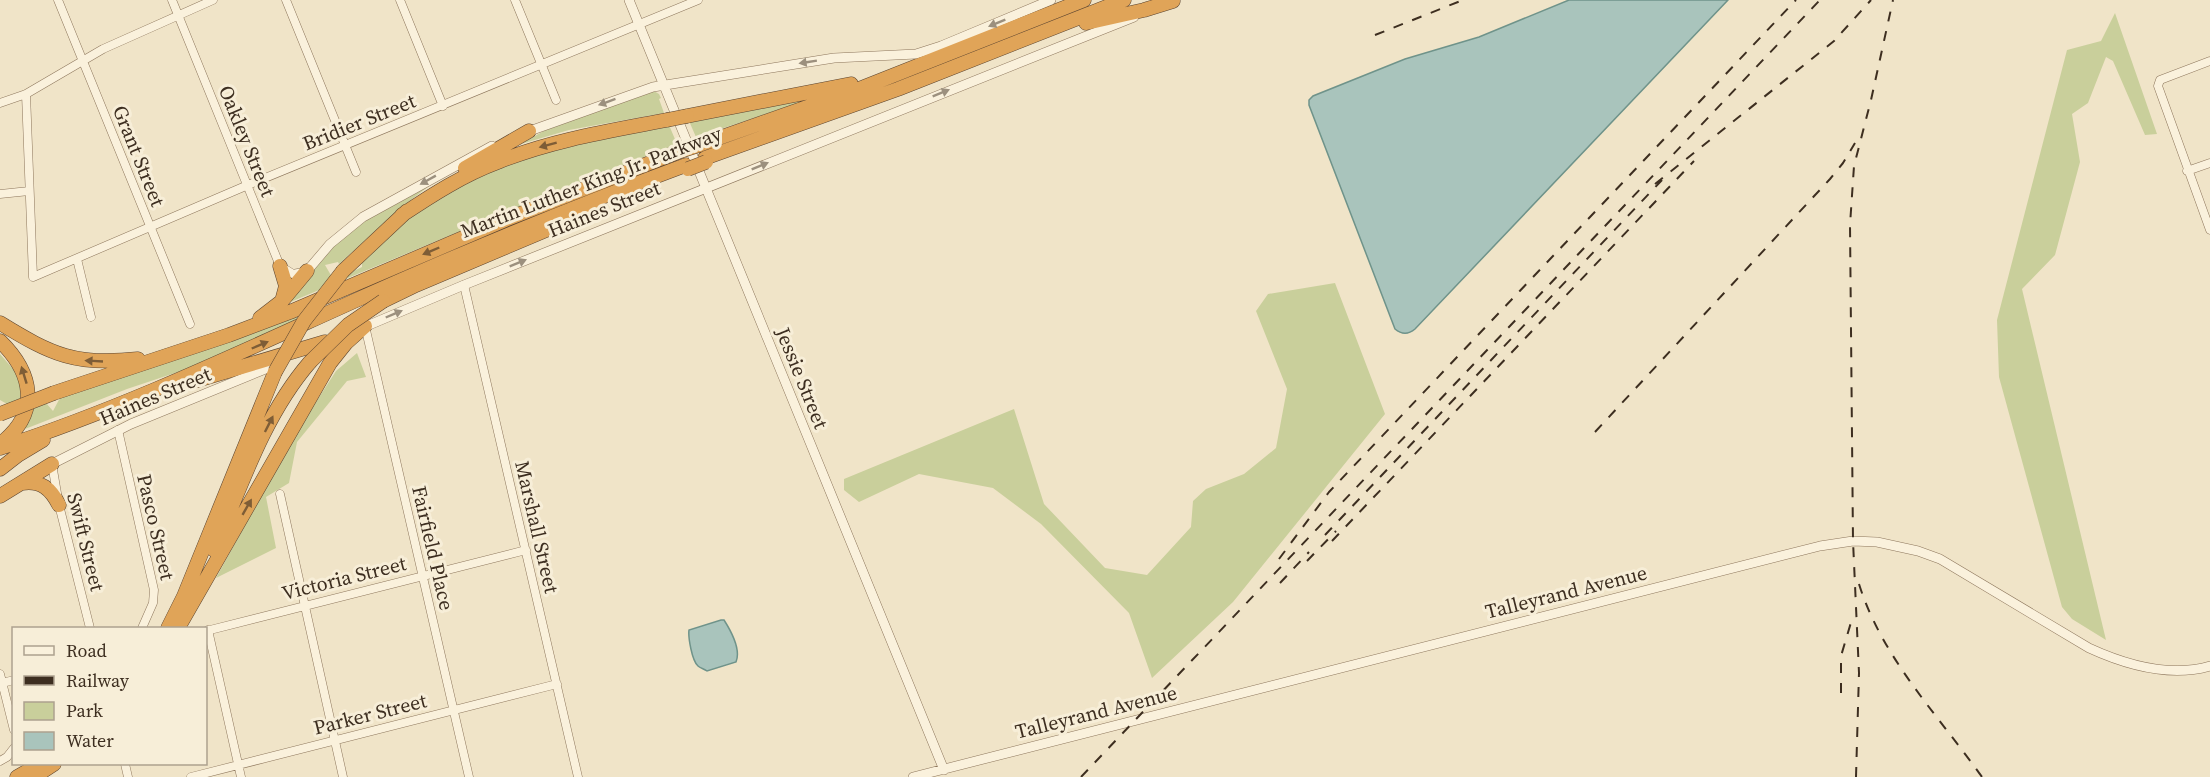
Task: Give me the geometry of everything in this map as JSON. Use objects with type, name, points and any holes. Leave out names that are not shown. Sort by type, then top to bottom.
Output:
[{"type":"highway","name":"Martin Luther King Jr. Parkway","points":[[172,354],[322,299],[542,205],[680,151],[888,77],[1084,0]]},
{"type":"highway","name":"Martin Luther King Jr. Parkway","points":[[79,419],[269,341],[471,249],[766,136],[898,89],[1124,0]]},
{"type":"highway","points":[[1032,36],[1136,12],[1174,0]]},
{"type":"highway","points":[[402,215],[443,188],[506,159],[579,137],[888,77]]},
{"type":"highway","points":[[180,619],[275,372],[304,321],[343,271],[402,215],[469,165],[529,131]]},
{"type":"highway","points":[[180,619],[268,425],[287,392],[310,362],[341,331],[383,301],[687,167]]},
{"type":"highway","points":[[280,266],[286,286],[282,301]]},
{"type":"highway","points":[[229,335],[264,315],[282,301],[307,271]]},
{"type":"highway","points":[[0,323],[43,348],[75,359],[110,362],[172,354]]},
{"type":"highway","points":[[180,619],[330,363],[346,343],[365,326]]},
{"type":"highway","points":[[0,341],[22,367],[27,394],[26,409],[20,422],[0,446]]},
{"type":"highway","points":[[120,402],[325,342]]},
{"type":"highway","points":[[0,414],[54,393],[172,354]]},
{"type":"highway","points":[[0,453],[79,419]]},
{"type":"highway","points":[[0,469],[24,451],[79,419]]},
{"type":"highway","points":[[0,446],[42,434]]},
{"type":"highway","points":[[0,496],[52,464]]},
{"type":"highway","points":[[20,483],[32,482],[44,485],[59,505]]},
{"type":"highway","points":[[17,777],[38,765]]},
{"type":"highway","points":[[34,777],[52,765]]},
{"type":"street","name":"Grant Street","points":[[58,0],[190,324]]},
{"type":"street","name":"Oakley Street","points":[[172,0],[280,266]]},
{"type":"street","points":[[0,103],[26,94],[82,61],[178,14],[213,0]]},
{"type":"street","points":[[286,0],[356,172]]},
{"type":"street","points":[[400,0],[443,106]]},
{"type":"street","points":[[515,0],[556,100]]},
{"type":"street","name":"Jessie Street","points":[[628,0],[944,770]]},
{"type":"street","name":"Bridier Street","points":[[29,191],[33,277],[248,185],[698,0]]},
{"type":"street","points":[[1029,10],[1037,0]]},
{"type":"street","points":[[280,266],[292,274],[307,271],[335,240],[363,217],[472,156],[529,131],[635,92],[663,85],[834,58],[916,54],[1051,0]]},
{"type":"street","name":"Haines Street","points":[[52,464],[118,430],[266,370],[325,342],[1174,0]]},
{"type":"street","points":[[2210,61],[2160,80],[2158,86],[2210,230]]},
{"type":"street","points":[[0,194],[29,191],[26,94]]},
{"type":"street","points":[[2187,171],[2210,163]]},
{"type":"street","points":[[77,259],[91,317]]},
{"type":"street","name":"Marshall Street","points":[[464,285],[578,777]]},
{"type":"street","name":"Fairfield Place","points":[[365,326],[469,777]]},
{"type":"street","name":"Pasco Street","points":[[118,430],[154,590],[153,603],[142,627]]},
{"type":"street","name":"Swift Street","points":[[52,464],[59,505],[90,627]]},
{"type":"street","points":[[280,494],[343,777]]},
{"type":"street","name":"Talleyrand Avenue","points":[[913,777],[1820,546],[1853,541],[1891,544],[1940,559],[2089,648],[2111,658],[2158,670],[2210,666]]},
{"type":"street","name":"Victoria Street","points":[[207,630],[526,550]]},
{"type":"street","points":[[207,630],[241,777]]},
{"type":"street","points":[[0,674],[12,722]]},
{"type":"street","points":[[2,683],[12,680]]},
{"type":"street","name":"Parker Street","points":[[191,777],[557,684]]},
{"type":"street","points":[[0,761],[12,751]]},
{"type":"green space","points":[[2115,13],[2157,134],[2145,135],[2113,61],[2106,57],[2088,103],[2072,114],[2080,162],[2055,255],[2022,289],[2106,640],[2072,619],[2062,607],[1999,377],[1997,320],[2067,50],[2101,41]]},
{"type":"green space","points":[[652,90],[659,94],[664,113],[569,130],[521,144],[549,128]]},
{"type":"green space","points":[[815,98],[696,137],[689,121]]},
{"type":"green space","points":[[669,125],[677,144],[542,197],[288,303],[306,276],[349,230],[429,186],[403,206],[339,264],[338,262],[325,265],[332,277],[347,274],[362,267],[362,258],[403,221],[444,192],[534,152]]},
{"type":"green space","points":[[1335,283],[1385,414],[1233,602],[1152,678],[1129,613],[1041,524],[993,488],[919,474],[859,502],[844,490],[844,479],[1014,409],[1044,504],[1105,568],[1147,575],[1191,527],[1193,501],[1206,489],[1244,474],[1276,448],[1287,389],[1256,311],[1268,294]]},
{"type":"green space","points":[[299,315],[294,324],[208,362],[127,389],[25,429],[33,408],[46,403],[53,411],[61,396]]},
{"type":"green space","points":[[357,353],[366,377],[347,381],[297,442],[289,483],[266,497],[276,548],[216,578],[294,436],[336,371]]},
{"type":"green space","points":[[0,354],[20,377],[22,399],[7,404],[0,400]]},
{"type":"water","points":[[1569,0],[1728,0],[1415,329],[1405,334],[1400,332],[1395,329],[1309,100],[1313,96],[1405,59],[1479,37]]},
{"type":"water","points":[[724,620],[734,641],[737,652],[736,662],[707,671],[698,666],[694,659],[689,630]]},
{"type":"railway","points":[[1375,35],[1463,0]]},
{"type":"railway","points":[[1279,559],[1329,492],[1796,0]]},
{"type":"railway","points":[[1081,777],[1820,0]]},
{"type":"railway","points":[[1655,184],[1834,41],[1871,0]]},
{"type":"railway","points":[[1856,777],[1859,673],[1853,541],[1850,225],[1854,166],[1893,0]]},
{"type":"railway","points":[[1595,432],[1830,179],[1855,143]]},
{"type":"railway","points":[[1332,541],[1694,161]]},
{"type":"railway","points":[[1325,535],[1662,180]]},
{"type":"railway","points":[[1307,561],[1336,531]]},
{"type":"railway","points":[[1280,583],[1309,552]]},
{"type":"railway","points":[[1859,584],[1869,611],[1896,661],[1982,777]]},
{"type":"railway","points":[[1841,693],[1841,656],[1852,619]]}]
